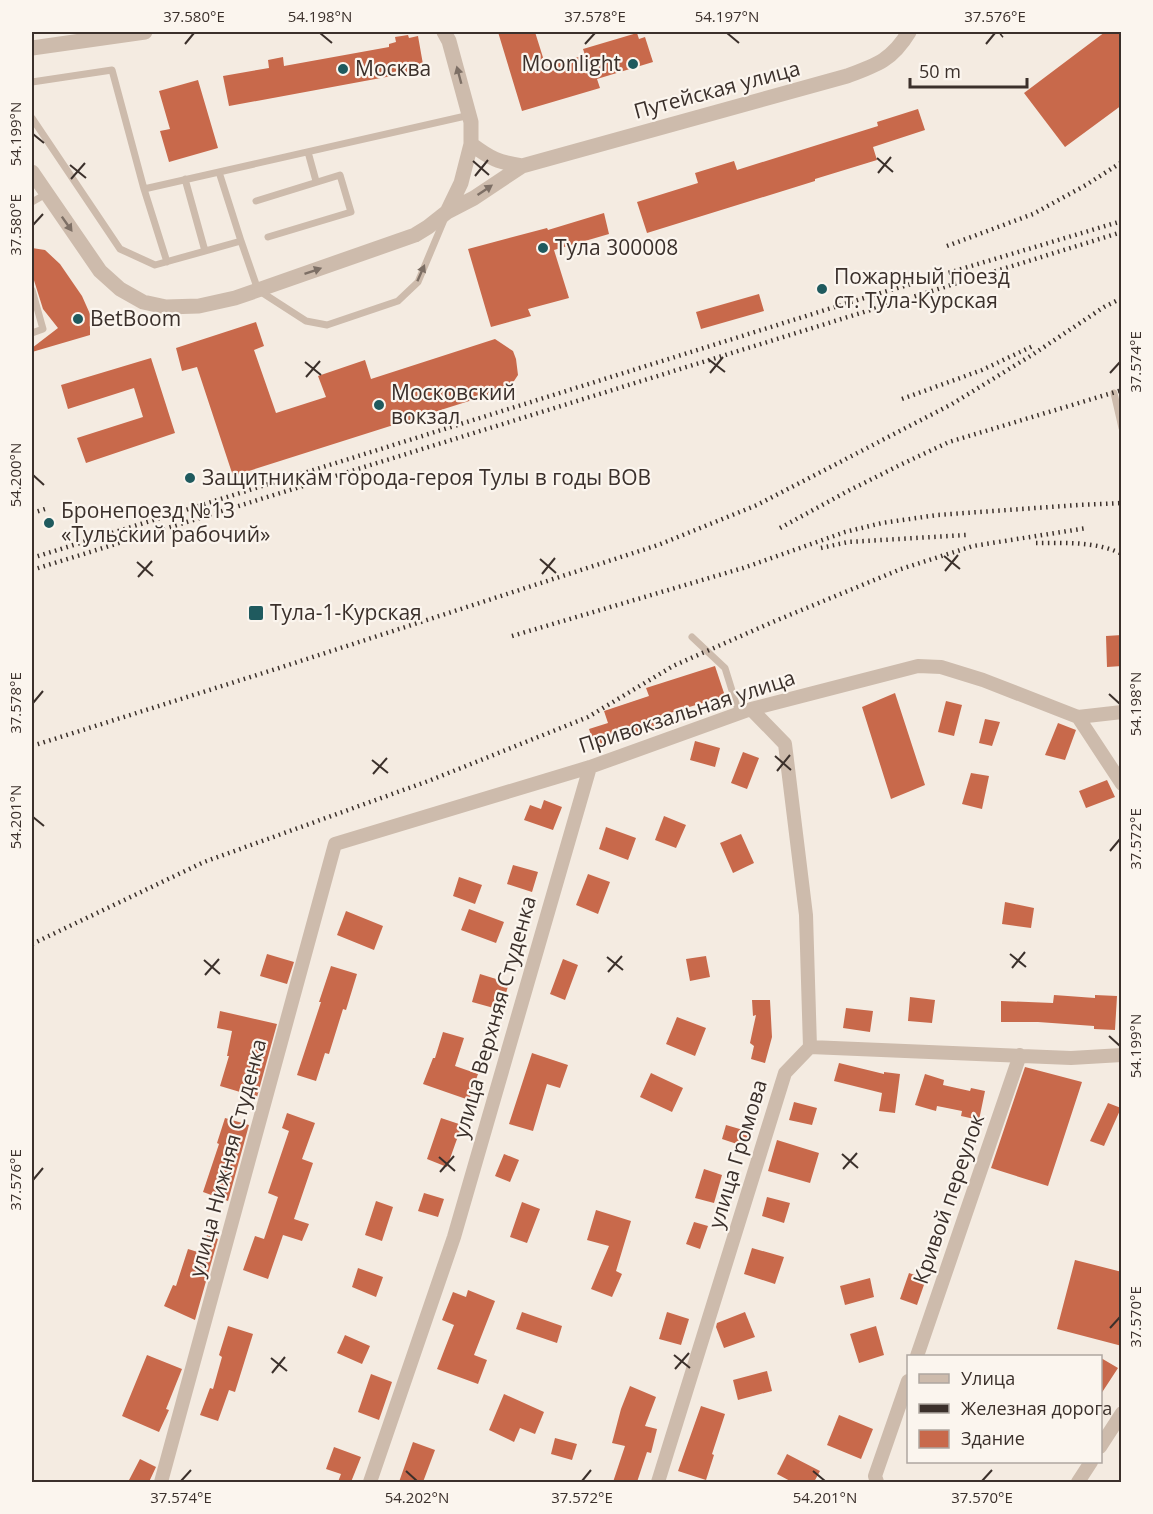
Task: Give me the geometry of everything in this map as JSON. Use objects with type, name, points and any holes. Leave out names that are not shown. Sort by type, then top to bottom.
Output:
[{"type":"street","points":[[32,48],[145,32]]},
{"type":"street","points":[[444,32],[449,41],[471,122],[471,144],[460,183],[447,212]]},
{"type":"street","name":"Путейская улица","points":[[522,166],[876,66],[898,49],[909,32]]},
{"type":"street","points":[[471,144],[501,163],[522,166]]},
{"type":"street","points":[[32,172],[100,271],[120,289],[143,302],[166,307],[199,306],[235,298],[415,235],[447,212],[474,198],[522,166]]},
{"type":"street","name":"Привокзальная улица","points":[[335,844],[590,767],[745,711],[918,666],[941,667],[973,677],[1078,717],[1122,712]]},
{"type":"street","points":[[745,711],[785,744],[806,915],[810,1047],[1071,1058],[1122,1055]]},
{"type":"street","points":[[1078,717],[1122,784]]},
{"type":"street","name":"улица Верхняя Cтуденка","points":[[370,1482],[454,1237],[590,767]]},
{"type":"street","name":"улица Нижняя Cтуденкa","points":[[161,1482],[335,844]]},
{"type":"street","name":"улица Громова","points":[[658,1482],[785,1073],[810,1047]]},
{"type":"street","name":"Кривой переулок","points":[[917,1355],[1020,1055]]},
{"type":"street","points":[[876,1482],[875,1476],[907,1387]]},
{"type":"street","points":[[1102,1445],[1122,1413]]},
{"type":"street","points":[[1078,1482],[1090,1463]]},
{"type":"lane","points":[[32,82],[112,70],[144,189],[167,262]]},
{"type":"lane","points":[[144,189],[470,115]]},
{"type":"lane","points":[[32,118],[120,249],[155,265],[241,241]]},
{"type":"lane","points":[[308,152],[316,181]]},
{"type":"lane","points":[[219,172],[258,290],[306,321],[327,325],[398,301],[418,282],[447,212]]},
{"type":"lane","points":[[256,201],[340,175],[351,212],[268,237]]},
{"type":"lane","points":[[185,180],[205,251]]},
{"type":"lane","points":[[32,202],[46,194]]},
{"type":"lane","points":[[32,290],[43,329],[32,333]]},
{"type":"lane","points":[[1114,393],[1122,428]]},
{"type":"lane","points":[[692,638],[725,668],[745,711]]},
{"type":"building","points":[[498,32],[535,32],[546,67],[585,55],[583,49],[637,33],[639,39],[645,37],[653,62],[597,79],[600,88],[522,111]]},
{"type":"building","points":[[1105,32],[1122,32],[1122,105],[1065,147],[1024,93]]},
{"type":"building","name":"Москва","points":[[408,35],[409,38],[418,36],[424,70],[229,106],[223,76],[269,68],[268,60],[283,57],[284,66],[389,47],[389,44],[396,42],[395,37]]},
{"type":"building","points":[[198,80],[218,148],[169,162],[160,131],[170,129],[159,91]]},
{"type":"building","points":[[918,109],[925,130],[873,147],[877,160],[647,233],[637,202],[698,183],[695,173],[734,161],[737,170],[878,126],[877,122]]},
{"type":"building","points":[[604,213],[609,234],[554,250],[569,298],[528,309],[531,316],[491,327],[468,249],[547,228],[548,230]]},
{"type":"building","points":[[32,248],[45,250],[60,264],[82,296],[90,314],[90,335],[32,352],[32,348],[58,328],[43,309],[32,274]]},
{"type":"building","points":[[759,294],[764,311],[701,329],[696,312]]},
{"type":"building","name":"Московский вокзал","points":[[256,322],[264,346],[254,350],[276,413],[326,397],[318,376],[365,360],[371,379],[495,339],[513,351],[518,375],[512,384],[488,393],[488,395],[233,476],[197,367],[182,371],[176,348]]},
{"type":"building","points":[[151,358],[175,433],[86,463],[77,438],[143,417],[134,388],[68,409],[61,385]]},
{"type":"building","points":[[1122,635],[1122,666],[1107,667],[1106,636]]},
{"type":"building","points":[[715,666],[725,696],[657,717],[660,726],[595,747],[589,729],[608,723],[604,711],[649,696],[646,688]]},
{"type":"building","points":[[895,693],[925,785],[891,799],[862,707]]},
{"type":"building","points":[[946,701],[962,705],[954,736],[938,732]]},
{"type":"building","points":[[985,719],[1000,722],[992,746],[979,743]]},
{"type":"building","points":[[1058,723],[1076,730],[1065,760],[1045,755]]},
{"type":"building","points":[[695,741],[720,748],[715,767],[690,760]]},
{"type":"building","points":[[743,752],[759,758],[747,789],[731,783]]},
{"type":"building","points":[[971,773],[989,776],[982,809],[962,804]]},
{"type":"building","points":[[1107,780],[1115,797],[1086,808],[1079,791]]},
{"type":"building","points":[[544,800],[562,807],[553,830],[524,820],[530,805],[541,809]]},
{"type":"building","points":[[664,816],[686,825],[676,848],[655,840]]},
{"type":"building","points":[[606,827],[636,838],[628,860],[599,849]]},
{"type":"building","points":[[741,834],[754,863],[733,873],[720,843]]},
{"type":"building","points":[[513,865],[538,872],[532,892],[507,884]]},
{"type":"building","points":[[588,874],[610,882],[598,914],[576,905]]},
{"type":"building","points":[[459,877],[482,885],[475,904],[453,896]]},
{"type":"building","points":[[1005,902],[1034,908],[1031,928],[1002,924]]},
{"type":"building","points":[[469,909],[504,922],[496,943],[461,930]]},
{"type":"building","points":[[346,911],[383,926],[374,950],[337,935]]},
{"type":"building","points":[[267,954],[294,962],[287,984],[260,976]]},
{"type":"building","points":[[706,956],[710,977],[690,981],[686,959]]},
{"type":"building","points":[[563,959],[578,965],[565,1000],[550,994]]},
{"type":"building","points":[[331,966],[357,974],[346,1010],[343,1009],[329,1054],[325,1053],[316,1081],[297,1075]]},
{"type":"building","points":[[480,974],[509,983],[501,1010],[472,1002]]},
{"type":"building","points":[[1054,995],[1095,998],[1095,995],[1117,996],[1115,1030],[1094,1029],[1094,1026],[1038,1022],[1001,1022],[1001,1001],[1053,1003]]},
{"type":"building","points":[[910,997],[935,1000],[932,1023],[908,1021]]},
{"type":"building","points":[[752,1000],[770,1000],[772,1037],[765,1063],[751,1059],[754,1046],[750,1043],[756,1015],[753,1016]]},
{"type":"building","points":[[846,1008],[873,1011],[870,1032],[843,1028]]},
{"type":"building","points":[[220,1011],[277,1024],[257,1097],[220,1086],[229,1056],[227,1056],[232,1031],[217,1028]]},
{"type":"building","points":[[677,1017],[706,1028],[695,1056],[666,1044]]},
{"type":"building","points":[[443,1032],[464,1038],[455,1066],[478,1074],[469,1100],[423,1084],[433,1058],[435,1058]]},
{"type":"building","points":[[532,1053],[568,1065],[560,1088],[547,1084],[533,1131],[509,1124]]},
{"type":"building","points":[[839,1063],[884,1074],[884,1072],[900,1074],[895,1113],[879,1111],[882,1093],[834,1081]]},
{"type":"building","points":[[1025,1067],[1082,1082],[1048,1186],[991,1168]]},
{"type":"building","points":[[651,1073],[683,1088],[672,1112],[640,1097]]},
{"type":"building","points":[[925,1074],[944,1080],[943,1085],[970,1091],[971,1088],[985,1091],[979,1120],[961,1116],[962,1111],[937,1106],[936,1111],[915,1105]]},
{"type":"building","points":[[794,1102],[817,1108],[812,1125],[789,1120]]},
{"type":"building","points":[[1108,1103],[1121,1108],[1104,1146],[1090,1141]]},
{"type":"building","points":[[287,1113],[315,1123],[302,1159],[313,1163],[294,1219],[309,1224],[302,1241],[283,1235],[268,1279],[243,1270],[255,1236],[264,1239],[278,1197],[268,1193],[289,1131],[282,1128]]},
{"type":"building","points":[[225,1118],[249,1125],[228,1201],[203,1192]]},
{"type":"building","points":[[441,1118],[462,1125],[447,1167],[427,1159]]},
{"type":"building","points":[[726,1125],[750,1132],[746,1147],[722,1139]]},
{"type":"building","points":[[777,1140],[819,1153],[810,1183],[768,1171]]},
{"type":"building","points":[[504,1154],[519,1160],[510,1182],[495,1176]]},
{"type":"building","points":[[704,1169],[722,1175],[714,1203],[695,1198]]},
{"type":"building","points":[[424,1193],[444,1199],[438,1217],[418,1211]]},
{"type":"building","points":[[767,1197],[790,1203],[784,1223],[762,1216]]},
{"type":"building","points":[[376,1201],[393,1207],[382,1241],[365,1235]]},
{"type":"building","points":[[522,1202],[540,1209],[527,1243],[510,1237]]},
{"type":"building","points":[[596,1210],[631,1221],[616,1271],[622,1274],[612,1297],[591,1289],[609,1246],[587,1240]]},
{"type":"building","points":[[694,1222],[708,1226],[700,1249],[686,1244]]},
{"type":"building","points":[[207,1235],[218,1239],[195,1320],[164,1306],[173,1285],[176,1286],[188,1249],[201,1253]]},
{"type":"building","points":[[752,1248],[784,1257],[775,1284],[744,1274]]},
{"type":"building","points":[[1075,1260],[1122,1272],[1122,1346],[1057,1329]]},
{"type":"building","points":[[358,1268],[383,1277],[376,1297],[352,1287]]},
{"type":"building","points":[[909,1273],[926,1279],[917,1305],[900,1299]]},
{"type":"building","points":[[870,1278],[874,1297],[845,1305],[840,1286]]},
{"type":"building","points":[[468,1290],[495,1301],[474,1355],[487,1360],[478,1384],[437,1369],[454,1325],[442,1320],[453,1292],[466,1297]]},
{"type":"building","points":[[522,1312],[562,1326],[557,1343],[516,1329]]},
{"type":"building","points":[[667,1312],[689,1319],[681,1345],[659,1339]]},
{"type":"building","points":[[745,1312],[755,1337],[724,1348],[716,1327],[717,1323]]},
{"type":"building","points":[[228,1326],[253,1334],[235,1392],[229,1390],[218,1421],[200,1415],[210,1388],[213,1389],[222,1357],[219,1355]]},
{"type":"building","points":[[876,1326],[884,1355],[859,1363],[850,1334]]},
{"type":"building","points":[[345,1335],[370,1346],[362,1364],[337,1353]]},
{"type":"building","points":[[147,1355],[182,1369],[166,1409],[169,1410],[159,1432],[122,1416]]},
{"type":"building","points":[[1102,1359],[1118,1368],[1102,1392]]},
{"type":"building","points":[[767,1371],[772,1391],[738,1400],[733,1380]]},
{"type":"building","points":[[371,1374],[392,1382],[379,1420],[358,1412]]},
{"type":"building","points":[[630,1386],[656,1397],[645,1426],[657,1429],[651,1453],[647,1452],[637,1482],[613,1482],[625,1446],[612,1443]]},
{"type":"building","points":[[504,1394],[544,1412],[535,1434],[520,1428],[514,1442],[489,1430]]},
{"type":"building","points":[[701,1406],[725,1414],[706,1480],[678,1471]]},
{"type":"building","points":[[839,1415],[873,1429],[861,1459],[827,1445]]},
{"type":"building","points":[[555,1438],[577,1444],[572,1460],[551,1454]]},
{"type":"building","points":[[413,1442],[435,1450],[423,1482],[399,1482]]},
{"type":"building","points":[[334,1447],[361,1457],[351,1482],[338,1482],[341,1474],[326,1469]]},
{"type":"building","points":[[787,1454],[820,1471],[814,1482],[792,1482],[777,1474]]},
{"type":"building","points":[[140,1459],[156,1467],[149,1482],[128,1482]]},
{"type":"railway","points":[[1001,36],[1006,32]]},
{"type":"railway","points":[[947,246],[1033,214],[1122,162]]},
{"type":"railway","points":[[32,558],[854,301],[1122,221]]},
{"type":"railway","points":[[32,570],[1122,232]]},
{"type":"railway","points":[[32,746],[658,545],[757,505],[952,404],[1104,307],[1122,298]]},
{"type":"railway","points":[[902,399],[982,370],[1033,346]]},
{"type":"railway","points":[[780,528],[848,491],[949,442],[1122,390]]},
{"type":"railway","points":[[512,636],[743,568],[845,532],[882,523],[937,515],[1122,503]]},
{"type":"railway","points":[[32,513],[45,509]]},
{"type":"railway","points":[[32,944],[204,862],[431,780],[588,717],[673,666],[901,569],[973,546],[1087,528]]},
{"type":"railway","points":[[821,548],[848,542],[966,535]]},
{"type":"railway","points":[[1036,543],[1091,545],[1122,554]]},
{"type":"place","name":"Moonlight","points":[[633,64]]},
{"type":"place","name":"Москва","points":[[343,69]]},
{"type":"place","name":"Тула 300008","points":[[543,248]]},
{"type":"place","name":"Пожарный поезд ст. Тула-Курская","points":[[822,289]]},
{"type":"place","name":"BetBoom","points":[[78,319]]},
{"type":"place","name":"Московский вокзал","points":[[379,405]]},
{"type":"place","name":"Защитникам города-героя Тулы в годы ВОВ","points":[[190,478]]},
{"type":"place","name":"Бронепоезд №13 «Тульский рабочий»","points":[[49,523]]},
{"type":"place","name":"Тула-1-Курская","points":[[256,613]]}]
